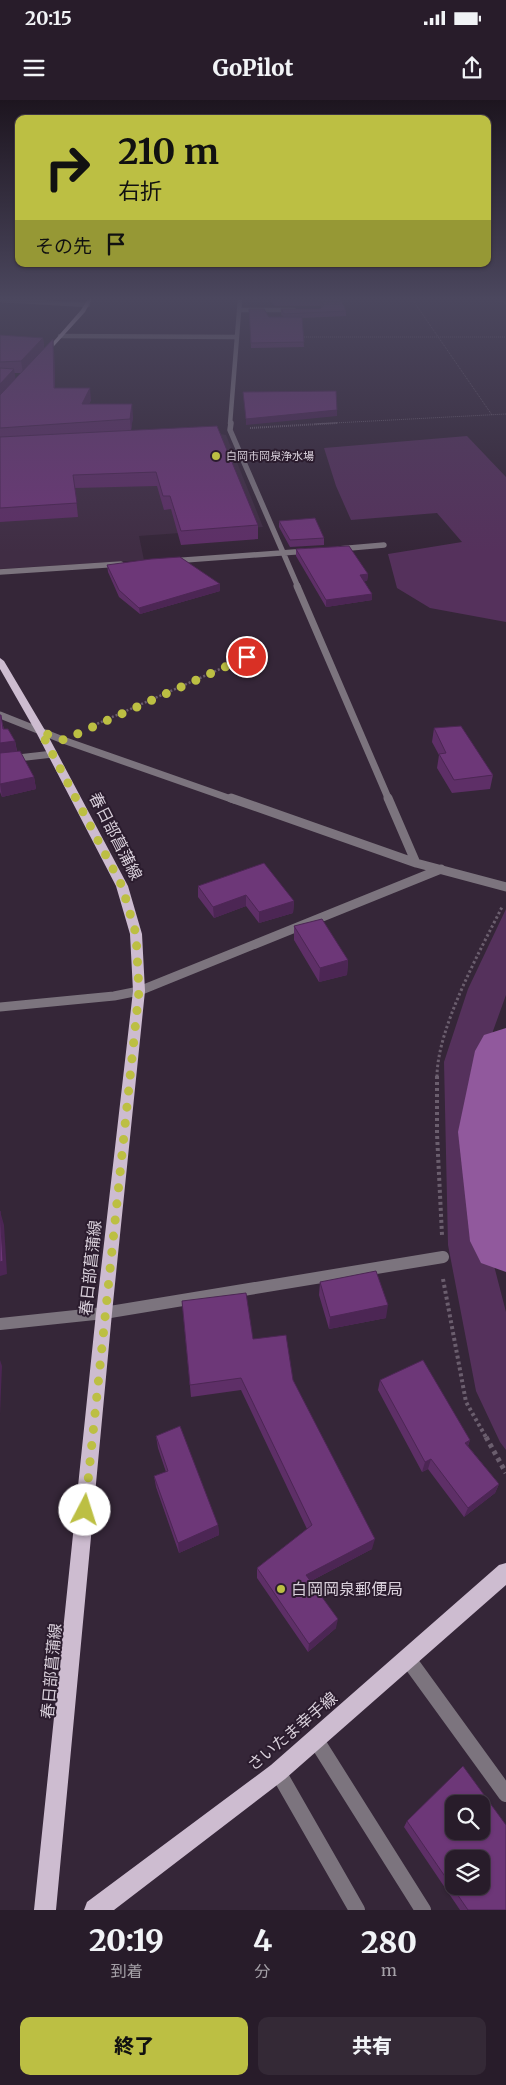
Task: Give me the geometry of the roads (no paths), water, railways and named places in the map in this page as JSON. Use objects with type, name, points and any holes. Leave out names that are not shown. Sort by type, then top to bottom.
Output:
[{"type":"main road","name":"春日部菖蒲線","points":[[0,661],[53,754],[122,886],[136,934],[139,991],[104,1312],[46,1910]]},
{"type":"main road","name":"さいたま幸手線","points":[[95,1910],[278,1772],[506,1572]]},
{"type":"street","points":[[233,383],[230,430],[416,863]]},
{"type":"street","points":[[220,431],[230,430]]},
{"type":"street","points":[[329,549],[384,545]]},
{"type":"street","points":[[166,561],[320,550]]},
{"type":"street","points":[[0,572],[127,564]]},
{"type":"street","points":[[0,715],[41,732],[416,863],[506,887]]},
{"type":"street","points":[[0,760],[53,754]]},
{"type":"street","points":[[0,1007],[114,996],[139,991],[441,869]]},
{"type":"street","points":[[0,1324],[104,1312],[443,1257]]},
{"type":"street","points":[[408,1659],[506,1794]]},
{"type":"street","points":[[316,1740],[423,1910]]},
{"type":"street","points":[[278,1772],[357,1910]]},
{"type":"waterway","points":[[506,1051],[491,1132],[506,1241]]},
{"type":"place","name":"白岡市岡泉浄水場","points":[[216,456]]},
{"type":"place","name":"白岡岡泉郵便局","points":[[281,1589]]}]
